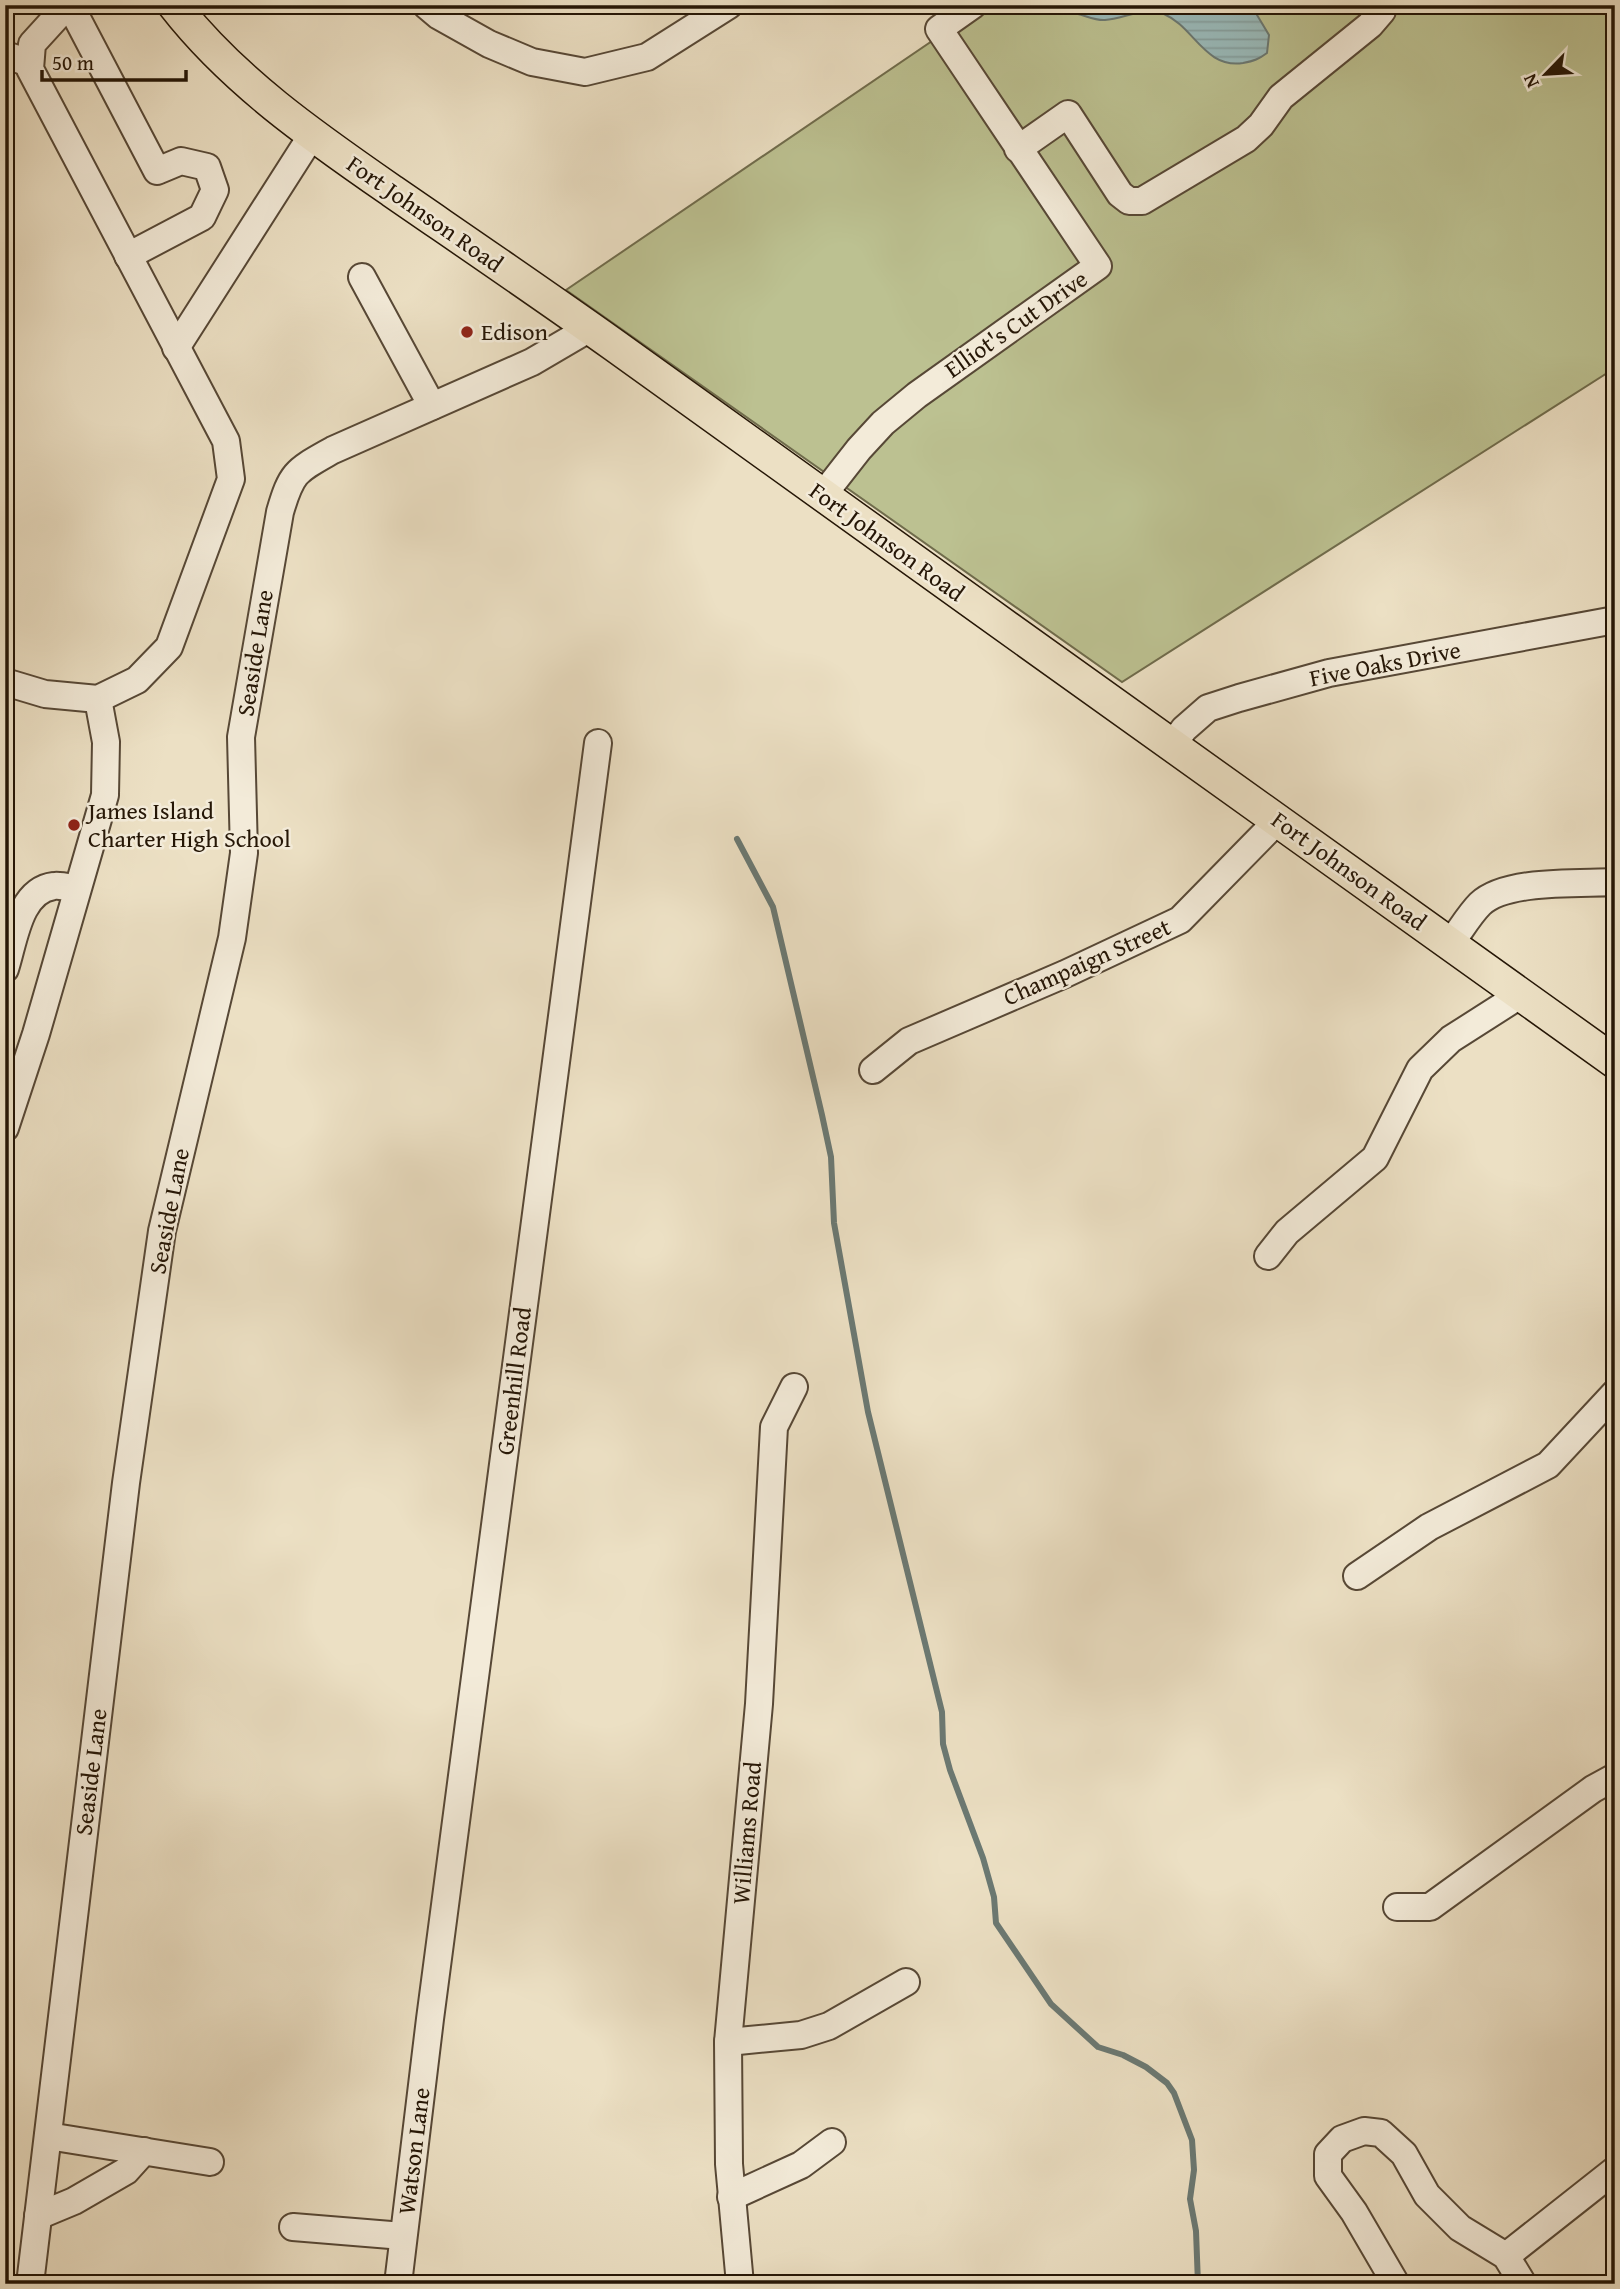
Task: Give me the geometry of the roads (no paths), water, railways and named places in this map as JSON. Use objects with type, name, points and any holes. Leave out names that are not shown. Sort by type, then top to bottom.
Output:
[{"type":"main road","name":"Fort Johnson Road","points":[[174,5],[193,29],[260,94],[312,135],[590,328],[1008,630],[1173,744],[1615,1062]]},
{"type":"street","points":[[5,682],[45,694],[98,699],[137,680],[169,647],[231,479],[226,442],[176,348],[30,69],[18,59],[63,10],[71,5],[157,171],[181,161],[207,167],[215,190],[202,217],[128,256]]},
{"type":"street","points":[[426,5],[439,16],[489,44],[532,62],[586,72],[647,57],[729,5]]},
{"type":"street","name":"Elliot's Cut Drive","points":[[823,495],[859,449],[891,416],[996,337],[1098,266],[939,29],[972,5]]},
{"type":"street","points":[[1018,149],[1068,114],[1120,194],[1129,201],[1142,201],[1246,139],[1261,125],[1281,97],[1370,24],[1382,11],[1383,5]]},
{"type":"street","points":[[176,348],[312,135]]},
{"type":"street","points":[[362,276],[432,406]]},
{"type":"street","name":"Seaside Lane","points":[[30,2284],[123,1511],[158,1258],[191,1105],[232,938],[244,853],[242,737],[280,512],[288,486],[295,473],[304,467],[333,450],[532,362],[590,328]]},
{"type":"street","name":"Five Oaks Drive","points":[[1173,744],[1184,729],[1209,708],[1239,698],[1329,673],[1615,620]]},
{"type":"street","points":[[7,1115],[36,1034],[105,795],[107,742],[98,699]]},
{"type":"street","name":"Greenhill Road","points":[[430,2019],[598,743]]},
{"type":"street","name":"Champaign Street","points":[[873,1070],[909,1041],[1065,974],[1180,920],[1278,820]]},
{"type":"street","points":[[1450,944],[1481,903],[1499,892],[1531,886],[1615,882]]},
{"type":"street","points":[[5,969],[24,908],[36,892],[54,886],[76,889]]},
{"type":"street","points":[[1268,1256],[1287,1232],[1375,1158],[1420,1069],[1451,1039],[1520,995]]},
{"type":"street","name":"Williams Road","points":[[740,2284],[729,2164],[728,2042],[759,1704],[774,1427],[794,1387]]},
{"type":"street","points":[[1357,1576],[1429,1527],[1548,1465],[1615,1393]]},
{"type":"street","points":[[1397,1907],[1430,1907],[1593,1789],[1615,1777]]},
{"type":"street","points":[[728,2042],[801,2035],[829,2026],[906,1982]]},
{"type":"street","name":"Watson Lane","points":[[398,2284],[430,2019]]},
{"type":"street","points":[[1396,2284],[1328,2176],[1328,2154],[1342,2139],[1364,2131],[1381,2133],[1404,2154],[1427,2195],[1460,2228],[1506,2256],[1523,2284]]},
{"type":"street","points":[[48,2136],[210,2162]]},
{"type":"street","points":[[732,2197],[801,2165],[832,2142]]},
{"type":"street","points":[[38,2216],[74,2201],[127,2171],[144,2151]]},
{"type":"street","points":[[1506,2256],[1615,2170]]},
{"type":"street","points":[[293,2227],[403,2236]]},
{"type":"water","points":[[1073,5],[1251,5],[1269,35],[1267,53],[1243,63],[1230,63],[1209,54],[1184,28],[1164,14],[1149,11],[1102,20],[1078,14]]},
{"type":"waterway","points":[[737,839],[773,907],[831,1157],[834,1223],[868,1412],[942,1712],[943,1744],[983,1858],[994,1897],[996,1923],[1051,2004],[1098,2047],[1123,2055],[1146,2067],[1167,2083],[1174,2093],[1192,2140],[1194,2170],[1190,2199],[1196,2231],[1198,2284]]},
{"type":"place","name":"Edison","points":[[467,332]]},
{"type":"place","name":"James Island Charter High School","points":[[74,825]]}]
